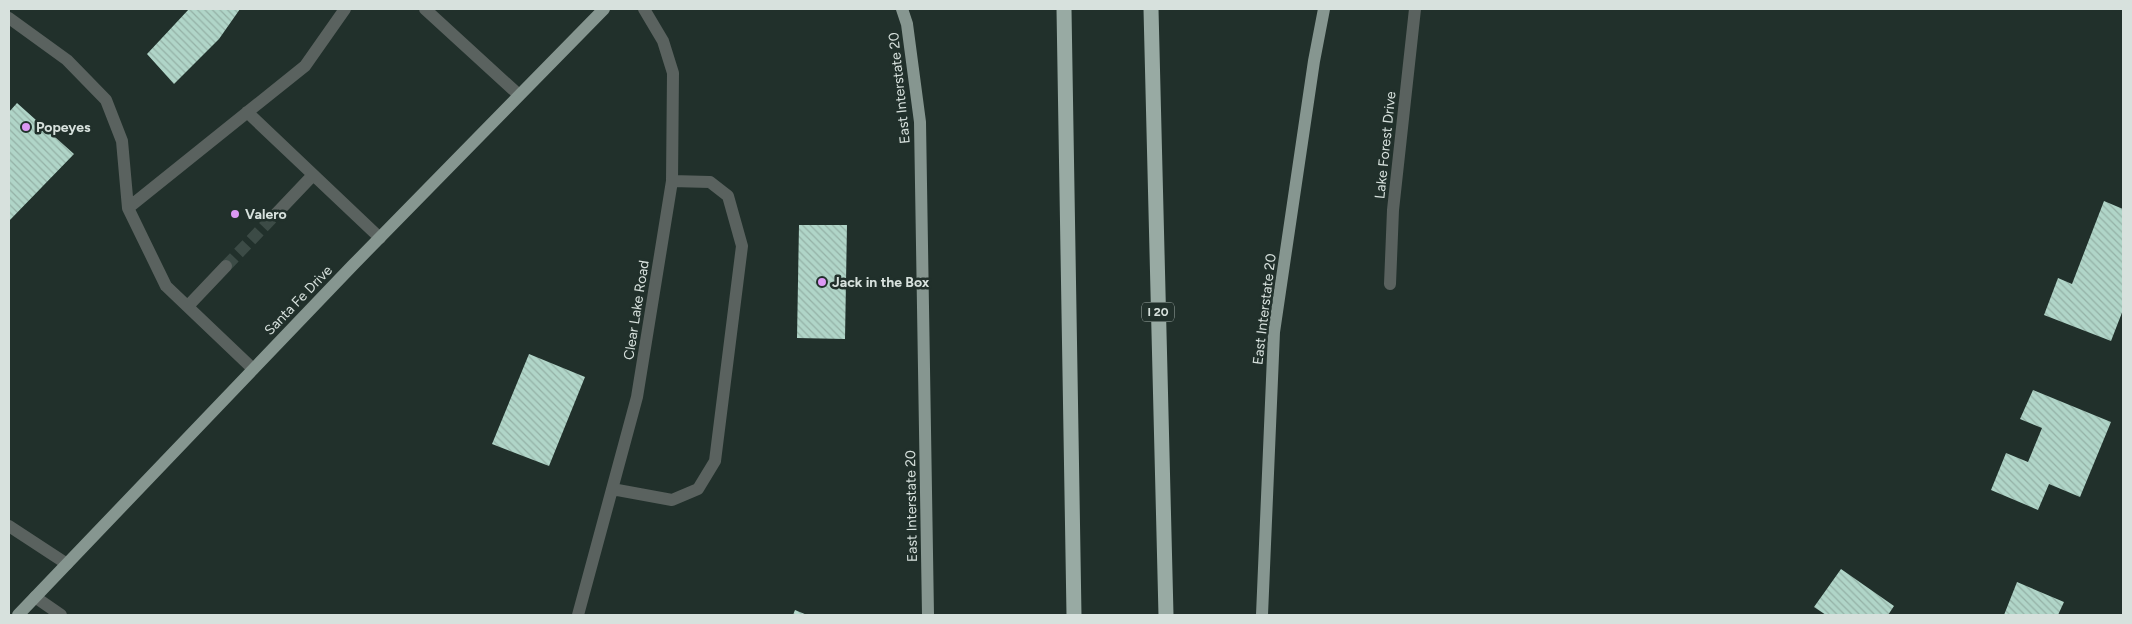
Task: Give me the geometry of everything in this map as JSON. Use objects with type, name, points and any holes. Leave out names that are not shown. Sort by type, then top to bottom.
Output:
[{"type":"highway","points":[[1064,9],[1074,615]]},
{"type":"highway","name":"I 20","points":[[1151,9],[1166,615]]},
{"type":"main road","name":"Santa Fe Drive","points":[[18,615],[253,369],[604,9]]},
{"type":"main road","name":"East Interstate 20","points":[[902,9],[907,24],[920,122],[928,615]]},
{"type":"main road","points":[[906,9],[907,24]]},
{"type":"main road","name":"East Interstate 20","points":[[1262,615],[1274,332],[1314,61],[1324,9]]},
{"type":"street","points":[[128,208],[305,66],[345,9]]},
{"type":"street","points":[[424,9],[519,95]]},
{"type":"street","name":"Clear Lake Road","points":[[578,615],[637,397],[672,181],[674,73],[663,41],[644,9]]},
{"type":"street","name":"Lake Forest Drive","points":[[1390,284],[1393,210],[1415,9]]},
{"type":"street","points":[[9,18],[67,60],[106,100],[122,141],[128,208],[166,286],[253,369]]},
{"type":"street","points":[[247,112],[380,238]]},
{"type":"street","points":[[275,215],[313,175]]},
{"type":"street","points":[[612,489],[672,500],[698,489],[715,461],[742,246],[728,196],[710,182],[672,181]]},
{"type":"street","points":[[188,306],[226,266]]},
{"type":"street","points":[[9,526],[67,564]]},
{"type":"street","points":[[35,597],[62,615]]},
{"type":"building","points":[[189,9],[240,9],[219,39],[174,84],[147,54]]},
{"type":"building","points":[[17,103],[74,154],[9,221],[9,112]]},
{"type":"building","points":[[2104,201],[2123,209],[2123,310],[2111,341],[2044,315],[2058,278],[2072,284]]},
{"type":"building","name":"Jack in the Box","points":[[799,225],[847,225],[845,339],[797,338]]},
{"type":"building","points":[[529,354],[585,377],[549,466],[492,444]]},
{"type":"building","points":[[2033,390],[2111,422],[2080,497],[2049,484],[2038,510],[1991,490],[2006,453],[2028,462],[2042,428],[2020,419]]},
{"type":"building","points":[[1841,569],[1894,606],[1888,615],[1826,615],[1814,607]]},
{"type":"building","points":[[2017,582],[2064,602],[2058,615],[2004,615]]},
{"type":"building","points":[[795,610],[807,615],[793,615]]},
{"type":"tunnel","points":[[226,266],[275,215]]},
{"type":"place","name":"Popeyes","points":[[26,127]]},
{"type":"place","name":"Valero","points":[[235,214]]},
{"type":"place","name":"Jack in the Box","points":[[822,282]]}]
